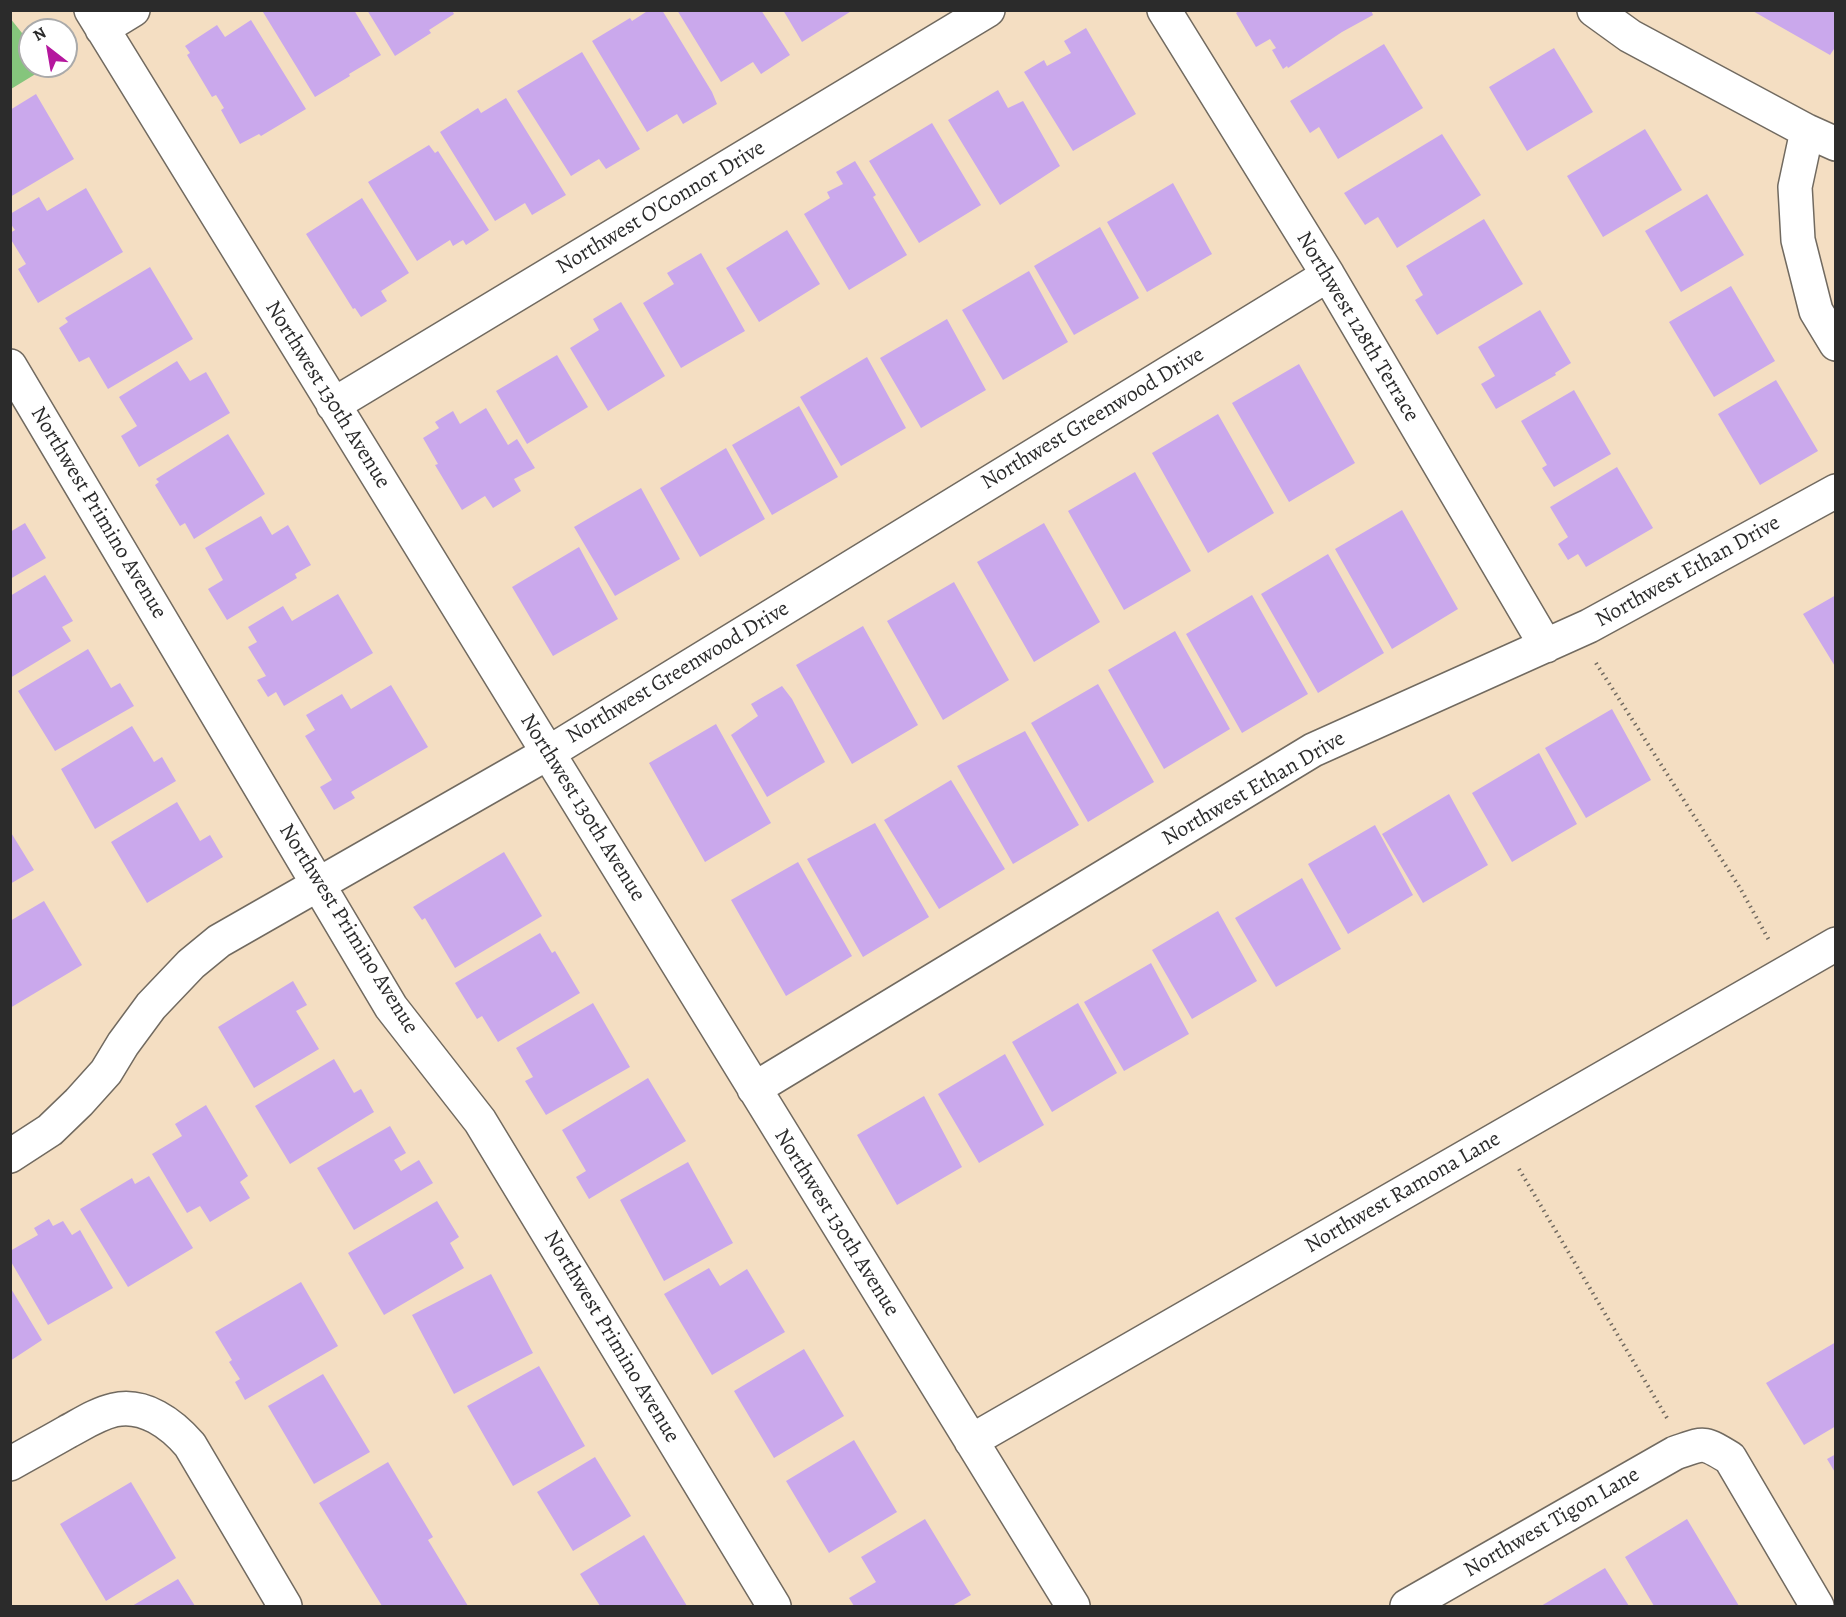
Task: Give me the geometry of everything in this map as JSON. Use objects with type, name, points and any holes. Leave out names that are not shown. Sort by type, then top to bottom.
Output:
[{"type":"street","points":[[96,20],[133,10]]},
{"type":"street","name":"Northwest O'Connor Drive","points":[[333,405],[988,10]]},
{"type":"street","name":"Northwest 128th Terrace","points":[[1164,10],[1328,275],[1546,646]]},
{"type":"street","points":[[1594,10],[1630,36],[1821,137],[1795,186],[1798,240],[1816,311],[1836,344]]},
{"type":"street","name":"Northwest 130th Avenue","points":[[96,20],[1072,1606]]},
{"type":"street","name":"Northwest Greenwood Drive","points":[[12,1152],[50,1130],[86,1094],[106,1072],[151,1006],[191,964],[219,941],[548,753],[1328,275]]},
{"type":"street","name":"Northwest Primino Avenue","points":[[10,366],[391,1007],[480,1121],[774,1606]]},
{"type":"street","name":"Northwest Ethan Drive","points":[[754,1089],[1313,750],[1576,632],[1836,490]]},
{"type":"street","name":"Northwest Ramona Lane","points":[[970,1441],[1836,944]]},
{"type":"street","points":[[10,1464],[93,1418],[114,1410],[132,1408],[150,1414],[178,1432],[190,1445],[285,1606]]},
{"type":"street","points":[[1693,1447],[1713,1448],[1730,1458],[1817,1606]]},
{"type":"street","name":"Northwest Tigon Lane","points":[[1407,1606],[1675,1453],[1693,1447]]},
{"type":"path","points":[[1576,632],[1740,888],[1787,972]]},
{"type":"path","points":[[1500,1137],[1628,1351],[1693,1447]]},
{"type":"green space","points":[[10,18],[18,28],[18,78],[29,78],[11,89]]},
{"type":"building","points":[[265,10],[354,10],[381,55],[315,97],[263,12]]},
{"type":"building","points":[[367,10],[452,10],[454,14],[429,30],[431,33],[395,56]]},
{"type":"building","points":[[649,10],[662,10],[717,104],[683,124],[677,114],[647,132],[592,41],[630,18],[632,21]]},
{"type":"building","points":[[677,10],[761,10],[790,55],[761,74],[753,62],[721,82]]},
{"type":"building","points":[[783,10],[853,10],[802,42]]},
{"type":"building","points":[[1240,10],[1371,10],[1373,15],[1283,69],[1272,50],[1276,48],[1270,39],[1256,47],[1236,13]]},
{"type":"building","points":[[1751,10],[1836,10],[1836,46],[1830,55]]},
{"type":"building","points":[[251,20],[306,109],[261,136],[259,134],[240,144],[221,110],[224,108],[216,95],[212,97],[187,55],[190,53],[185,46],[217,25],[225,37]]},
{"type":"building","points":[[1086,28],[1136,114],[1073,151],[1024,72],[1044,60],[1047,66],[1071,53],[1064,41]]},
{"type":"building","points":[[1384,44],[1423,108],[1338,159],[1319,127],[1310,133],[1290,101]]},
{"type":"building","points":[[1554,48],[1593,112],[1527,151],[1489,87]]},
{"type":"building","points":[[582,52],[640,149],[606,169],[599,159],[571,176],[517,91]]},
{"type":"building","points":[[998,90],[1008,108],[1023,101],[1060,166],[1000,205],[948,120]]},
{"type":"building","points":[[36,94],[74,159],[10,197],[10,110]]},
{"type":"building","points":[[506,98],[566,195],[532,215],[525,203],[495,221],[440,132],[478,108],[481,113]]},
{"type":"building","points":[[932,123],[981,205],[919,243],[869,161]]},
{"type":"building","points":[[1645,129],[1682,190],[1603,237],[1567,176]]},
{"type":"building","points":[[1442,134],[1481,195],[1397,248],[1378,217],[1365,225],[1344,193]]},
{"type":"building","points":[[429,145],[435,153],[438,151],[489,230],[466,245],[463,240],[453,246],[450,240],[417,261],[368,182]]},
{"type":"building","points":[[855,161],[876,195],[873,197],[907,255],[849,290],[804,214],[830,198],[827,192],[843,184],[836,172]]},
{"type":"building","points":[[1173,183],[1212,254],[1147,292],[1107,222]]},
{"type":"building","points":[[86,188],[123,252],[38,303],[18,269],[26,264],[10,238],[10,233],[15,230],[10,223],[10,214],[39,197],[47,211]]},
{"type":"building","points":[[1707,194],[1744,255],[1681,292],[1645,231]]},
{"type":"building","points":[[362,198],[409,273],[381,291],[387,301],[361,317],[355,308],[353,309],[306,234]]},
{"type":"building","points":[[1484,219],[1523,284],[1437,335],[1415,300],[1423,295],[1406,266]]},
{"type":"building","points":[[1100,227],[1139,298],[1074,335],[1034,266]]},
{"type":"building","points":[[787,230],[820,284],[759,322],[726,268]]},
{"type":"building","points":[[701,253],[745,331],[681,368],[643,303],[674,284],[667,273]]},
{"type":"building","points":[[150,267],[193,339],[108,389],[89,357],[79,362],[59,328],[68,322],[65,318]]},
{"type":"building","points":[[1029,271],[1068,342],[1003,380],[962,310]]},
{"type":"building","points":[[1731,286],[1775,361],[1714,397],[1669,322]]},
{"type":"building","points":[[621,302],[665,376],[608,411],[570,348],[599,330],[593,319]]},
{"type":"building","points":[[1540,310],[1571,363],[1555,373],[1556,375],[1496,409],[1481,384],[1495,376],[1478,347]]},
{"type":"building","points":[[947,319],[986,390],[921,428],[880,358]]},
{"type":"building","points":[[557,355],[588,407],[527,444],[496,391]]},
{"type":"building","points":[[867,357],[906,428],[841,466],[800,397]]},
{"type":"building","points":[[177,361],[190,381],[206,372],[230,413],[139,467],[121,436],[137,426],[119,397]]},
{"type":"building","points":[[1299,364],[1355,463],[1289,502],[1232,403]]},
{"type":"building","points":[[1776,380],[1818,451],[1760,485],[1718,414]]},
{"type":"building","points":[[1574,390],[1611,454],[1554,487],[1542,468],[1547,465],[1521,421]]},
{"type":"building","points":[[799,406],[838,477],[772,515],[732,445]]},
{"type":"building","points":[[486,408],[508,445],[517,439],[535,468],[514,479],[521,491],[493,508],[485,496],[462,510],[435,465],[438,464],[423,438],[439,428],[435,422],[453,411],[460,424]]},
{"type":"building","points":[[1218,414],[1274,513],[1208,553],[1152,453]]},
{"type":"building","points":[[228,434],[265,494],[194,539],[185,523],[180,526],[155,485],[159,482],[156,479]]},
{"type":"building","points":[[726,448],[765,519],[700,557],[660,488]]},
{"type":"building","points":[[1617,467],[1653,528],[1586,567],[1578,554],[1568,560],[1558,544],[1568,537],[1550,507]]},
{"type":"building","points":[[1135,472],[1191,571],[1124,610],[1068,511]]},
{"type":"building","points":[[641,488],[680,559],[615,596],[574,527]]},
{"type":"building","points":[[1402,510],[1458,609],[1392,649],[1335,549]]},
{"type":"building","points":[[261,516],[272,535],[288,525],[311,565],[295,574],[297,578],[227,620],[208,589],[223,580],[205,548]]},
{"type":"building","points":[[25,523],[46,558],[10,579],[10,532]]},
{"type":"building","points":[[1044,523],[1100,622],[1034,662],[977,562]]},
{"type":"building","points":[[579,547],[618,619],[553,656],[512,587]]},
{"type":"building","points":[[1328,554],[1384,653],[1318,693],[1261,594]]},
{"type":"building","points":[[45,575],[73,621],[62,627],[71,641],[10,678],[10,596]]},
{"type":"building","points":[[954,582],[1009,680],[943,720],[887,621]]},
{"type":"building","points":[[338,594],[373,653],[284,706],[276,692],[268,697],[257,680],[266,676],[248,647],[257,642],[248,627],[283,606],[292,621]]},
{"type":"building","points":[[1252,595],[1308,694],[1242,733],[1186,634]]},
{"type":"building","points":[[1836,595],[1836,668],[1803,614]]},
{"type":"building","points":[[863,626],[918,725],[852,764],[796,665]]},
{"type":"building","points":[[1175,631],[1230,729],[1164,769],[1108,670]]},
{"type":"building","points":[[88,649],[111,688],[120,683],[134,706],[55,751],[18,691]]},
{"type":"building","points":[[1098,684],[1154,782],[1088,822],[1031,723]]},
{"type":"building","points":[[391,685],[428,747],[351,792],[355,798],[334,810],[320,787],[332,780],[305,736],[315,730],[306,715],[342,694],[351,709]]},
{"type":"building","points":[[782,686],[792,699],[825,762],[767,797],[731,735],[758,716],[751,704]]},
{"type":"building","points":[[1612,709],[1651,780],[1586,818],[1545,748]]},
{"type":"building","points":[[716,724],[771,823],[705,862],[649,763]]},
{"type":"building","points":[[132,726],[154,762],[162,757],[176,781],[95,829],[61,769]]},
{"type":"building","points":[[1025,731],[1079,825],[1013,864],[957,766]]},
{"type":"building","points":[[1539,753],[1577,824],[1512,862],[1472,793]]},
{"type":"building","points":[[951,780],[1005,869],[939,909],[884,820]]},
{"type":"building","points":[[1449,794],[1488,865],[1423,903],[1382,834]]},
{"type":"building","points":[[177,802],[200,841],[210,835],[223,857],[147,903],[111,842]]},
{"type":"building","points":[[875,823],[929,917],[863,957],[807,859]]},
{"type":"building","points":[[1375,825],[1413,895],[1348,934],[1308,864]]},
{"type":"building","points":[[10,831],[34,870],[10,884]]},
{"type":"building","points":[[504,852],[542,916],[455,968],[425,918],[422,920],[413,907]]},
{"type":"building","points":[[798,862],[852,956],[786,996],[731,900]]},
{"type":"building","points":[[1302,878],[1341,949],[1276,987],[1235,918]]},
{"type":"building","points":[[44,901],[82,965],[10,1008],[10,921]]},
{"type":"building","points":[[1218,911],[1257,981],[1192,1019],[1152,950]]},
{"type":"building","points":[[540,933],[552,953],[555,951],[580,993],[498,1042],[482,1016],[477,1019],[455,983]]},
{"type":"building","points":[[1151,963],[1189,1034],[1124,1071],[1084,1002]]},
{"type":"building","points":[[293,981],[307,1005],[296,1011],[319,1049],[254,1088],[218,1027]]},
{"type":"building","points":[[593,1003],[630,1067],[546,1115],[525,1081],[533,1077],[516,1048]]},
{"type":"building","points":[[1078,1003],[1117,1073],[1052,1112],[1012,1042]]},
{"type":"building","points":[[1005,1054],[1044,1125],[979,1163],[938,1094]]},
{"type":"building","points":[[334,1059],[354,1093],[361,1089],[374,1112],[290,1164],[255,1106]]},
{"type":"building","points":[[648,1078],[686,1141],[589,1199],[576,1177],[586,1171],[562,1130]]},
{"type":"building","points":[[924,1096],[962,1167],[897,1205],[857,1135]]},
{"type":"building","points":[[206,1105],[248,1176],[240,1182],[250,1198],[210,1222],[200,1206],[187,1213],[152,1154],[182,1136],[175,1124]]},
{"type":"building","points":[[390,1126],[406,1153],[394,1160],[401,1171],[419,1160],[433,1183],[354,1230],[317,1168]]},
{"type":"building","points":[[688,1162],[733,1243],[664,1281],[620,1200]]},
{"type":"building","points":[[149,1176],[193,1248],[128,1287],[80,1209],[132,1178],[135,1184]]},
{"type":"building","points":[[437,1201],[459,1237],[450,1243],[464,1268],[384,1315],[348,1253]]},
{"type":"building","points":[[49,1219],[53,1226],[63,1221],[72,1235],[80,1230],[113,1288],[48,1325],[10,1260],[10,1251],[38,1235],[34,1228]]},
{"type":"building","points":[[709,1268],[720,1286],[747,1269],[785,1332],[712,1375],[664,1294]]},
{"type":"building","points":[[491,1274],[533,1353],[454,1394],[412,1315]]},
{"type":"building","points":[[301,1282],[338,1346],[245,1400],[235,1382],[240,1379],[229,1362],[232,1360],[215,1332]]},
{"type":"building","points":[[10,1287],[42,1340],[10,1361]]},
{"type":"building","points":[[1836,1342],[1836,1426],[1804,1445],[1766,1383]]},
{"type":"building","points":[[804,1349],[844,1416],[774,1458],[734,1391]]},
{"type":"building","points":[[539,1366],[585,1446],[513,1486],[467,1406]]},
{"type":"building","points":[[323,1374],[370,1452],[314,1484],[268,1406]]},
{"type":"building","points":[[854,1440],[897,1512],[829,1553],[786,1481]]},
{"type":"building","points":[[1836,1454],[1836,1474],[1827,1459]]},
{"type":"building","points":[[595,1457],[631,1516],[573,1551],[537,1492]]},
{"type":"building","points":[[388,1462],[433,1537],[428,1540],[468,1606],[382,1606],[319,1503]]},
{"type":"building","points":[[131,1482],[176,1558],[106,1601],[60,1524]]},
{"type":"building","points":[[925,1519],[971,1595],[952,1606],[854,1606],[849,1598],[876,1582],[861,1557]]},
{"type":"building","points":[[1687,1519],[1739,1606],[1654,1606],[1625,1557]]},
{"type":"building","points":[[644,1535],[687,1606],[600,1606],[580,1574]]},
{"type":"building","points":[[1605,1568],[1629,1606],[1541,1606]]},
{"type":"building","points":[[178,1579],[195,1606],[132,1606]]}]
